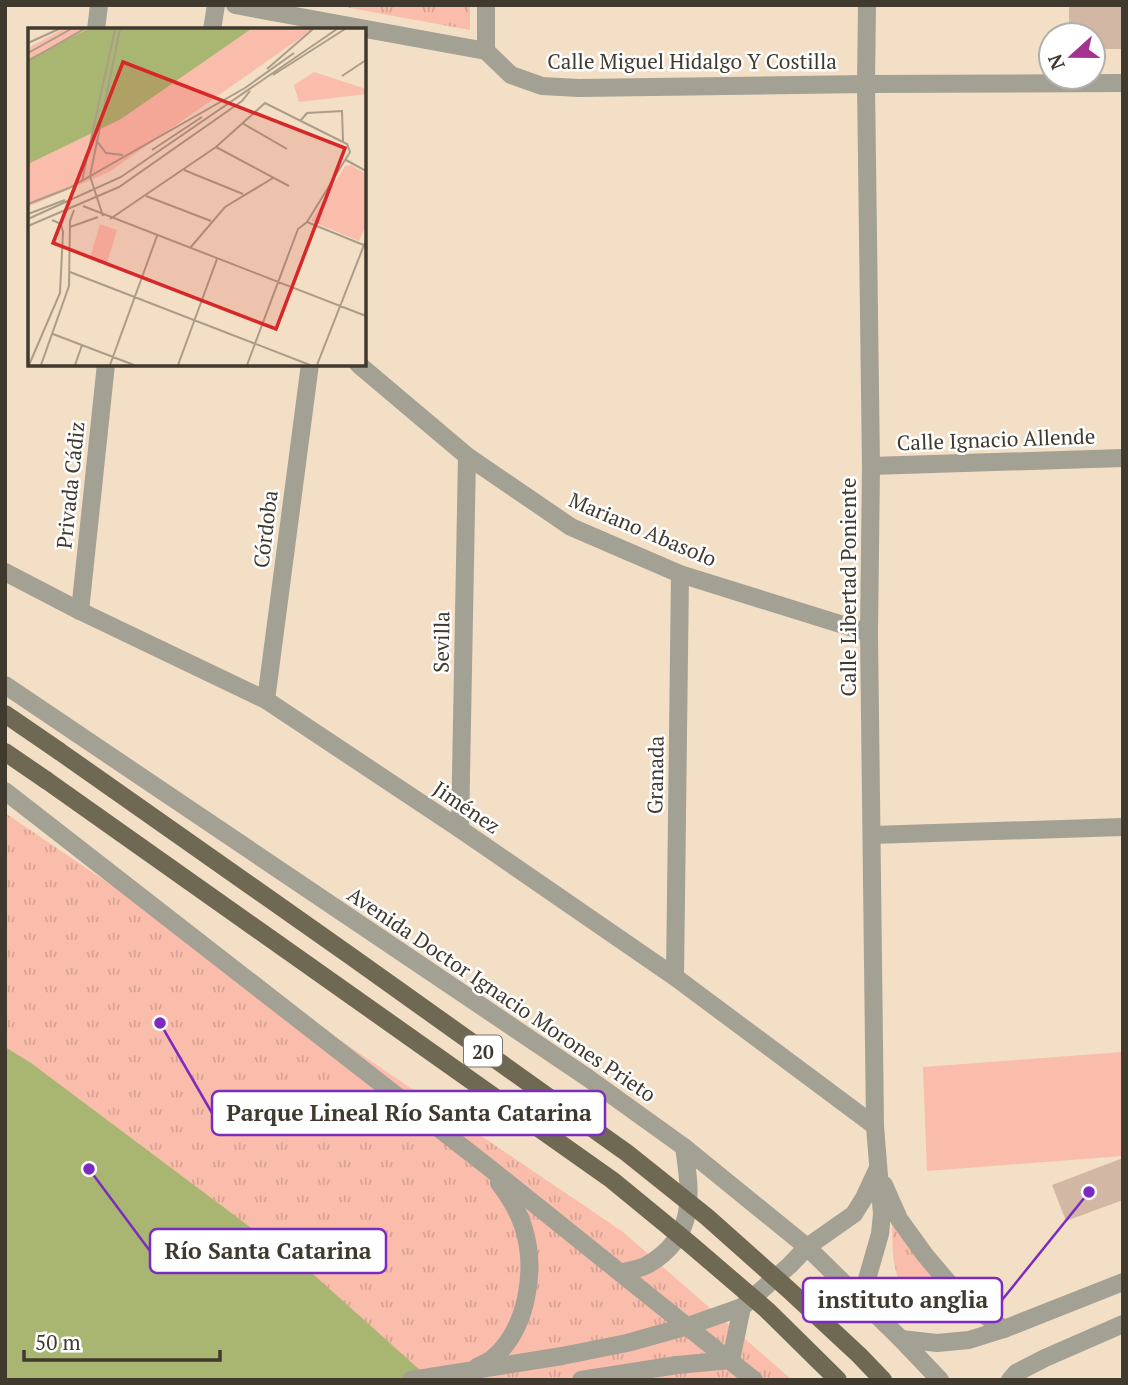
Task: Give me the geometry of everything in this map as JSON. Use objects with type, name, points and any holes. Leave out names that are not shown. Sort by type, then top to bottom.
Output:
[{"type":"main road","name":"20","points":[[5,714],[627,1153],[717,1226],[829,1327],[883,1380]]},
{"type":"main road","name":"20","points":[[5,752],[612,1180],[767,1310],[838,1380]]},
{"type":"street","points":[[96,28],[99,5]]},
{"type":"street","points":[[212,28],[216,5]]},
{"type":"street","points":[[235,5],[360,28]]},
{"type":"street","points":[[366,29],[486,51],[486,5]]},
{"type":"street","name":"Calle Libertad Poniente","points":[[861,1300],[881,1224],[875,1126],[869,633],[871,466],[867,5]]},
{"type":"street","name":"Calle Miguel Hidalgo Y Costilla","points":[[486,51],[511,75],[542,86],[579,88],[1123,83]]},
{"type":"street","name":"Privada Cádiz","points":[[80,611],[106,366]]},
{"type":"street","name":"Córdoba","points":[[266,700],[310,366]]},
{"type":"street","name":"Mariano Abasolo","points":[[360,366],[467,456],[571,527],[680,574],[869,633]]},
{"type":"street","name":"Sevilla","points":[[460,829],[467,456]]},
{"type":"street","name":"Calle Ignacio Allende","points":[[871,466],[1123,458]]},
{"type":"street","name":"Jiménez","points":[[5,572],[266,700],[675,977],[875,1126]]},
{"type":"street","name":"Granada","points":[[675,977],[680,574]]},
{"type":"street","name":"Avenida Doctor Ignacio Morones Prieto","points":[[5,685],[588,1078],[684,1147],[807,1247],[940,1380]]},
{"type":"street","points":[[5,791],[486,1166],[754,1380]]},
{"type":"street","points":[[872,835],[1123,827]]},
{"type":"street","points":[[621,1273],[646,1266],[666,1251],[682,1231],[690,1206],[684,1147]]},
{"type":"street","points":[[473,1369],[492,1359],[517,1326],[527,1296],[530,1265],[523,1224],[514,1205],[486,1166]]},
{"type":"street","points":[[877,1169],[900,1219],[925,1255],[974,1308],[1004,1329]]},
{"type":"street","name":"Calle Libertad Poniente","points":[[742,1307],[807,1247],[854,1214],[877,1169]]},
{"type":"street","points":[[901,1339],[937,1343],[969,1340],[1123,1282]]},
{"type":"street","points":[[411,1380],[626,1343],[688,1326],[742,1307]]},
{"type":"street","points":[[731,1360],[742,1307]]},
{"type":"street","points":[[1010,1380],[1016,1373],[1045,1358],[1123,1324]]},
{"type":"street","points":[[581,1380],[677,1364],[731,1360]]},
{"type":"green space","points":[[334,5],[470,5],[470,30]]},
{"type":"green space","points":[[5,813],[623,1232],[792,1380],[5,1380]]},
{"type":"green space","points":[[1123,1052],[1123,1156],[927,1171],[923,1067]]},
{"type":"green space","points":[[892,1225],[960,1304],[947,1308],[918,1309],[903,1289],[896,1270]]},
{"type":"shaded area","points":[[5,1047],[31,1063],[314,1275],[431,1380],[5,1380]]},
{"type":"building","points":[[1069,5],[1123,5],[1123,49],[1107,49],[1107,21],[1069,21]]},
{"type":"building","points":[[1123,1158],[1123,1200],[1066,1221],[1052,1185]]},
{"type":"place","name":"Parque Lineal Río Santa Catarina","points":[[160,1023]]},
{"type":"place","name":"Río Santa Catarina","points":[[89,1169]]},
{"type":"place","name":"instituto anglia","points":[[1089,1192]]}]
